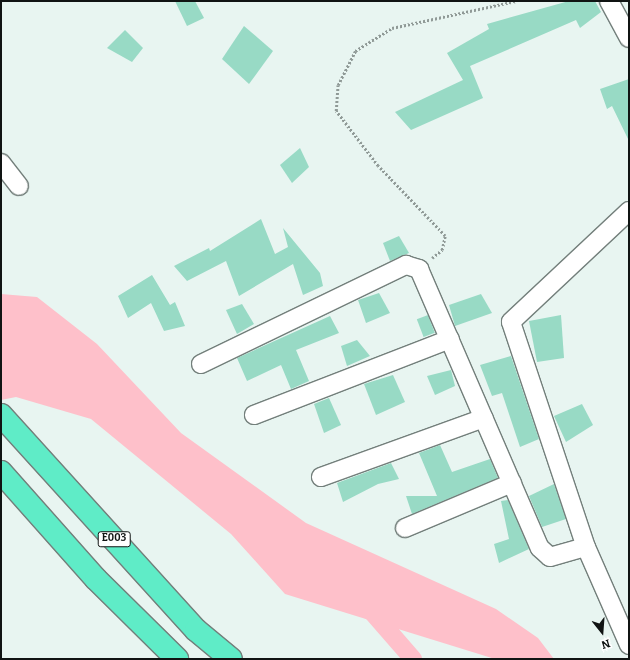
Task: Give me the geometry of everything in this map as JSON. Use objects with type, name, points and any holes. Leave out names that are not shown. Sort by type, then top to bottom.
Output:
[{"type":"highway","name":"E003","points":[[1,415],[196,630],[231,659]]},
{"type":"highway","points":[[1,472],[96,579],[177,659]]},
{"type":"street","points":[[609,1],[629,38]]},
{"type":"street","points":[[1,163],[19,186]]},
{"type":"street","points":[[629,211],[511,322],[586,547],[629,645]]},
{"type":"street","points":[[201,364],[406,265],[419,269],[540,548],[550,557],[586,547]]},
{"type":"street","points":[[254,415],[450,339]]},
{"type":"street","points":[[321,478],[484,418]]},
{"type":"street","points":[[405,528],[512,483]]},
{"type":"path","points":[[419,269],[442,250],[445,236],[378,166],[336,111],[338,85],[355,51],[392,28],[516,1]]},
{"type":"shaded area","points":[[1,294],[37,297],[97,344],[181,433],[306,523],[496,609],[538,638],[554,659],[495,659],[285,594],[231,534],[91,419],[16,397],[1,400]]},
{"type":"building","points":[[175,1],[195,1],[204,18],[187,26]]},
{"type":"building","points":[[569,1],[595,1],[601,12],[580,28],[576,20],[470,66],[483,98],[411,130],[395,112],[463,80],[447,53],[489,29],[487,24]]},
{"type":"building","points":[[244,26],[273,51],[249,84],[222,59]]},
{"type":"building","points":[[125,30],[143,48],[132,62],[107,48]]},
{"type":"building","points":[[629,79],[629,141],[612,106],[607,109],[600,89]]},
{"type":"building","points":[[300,148],[309,167],[292,183],[280,165]]},
{"type":"building","points":[[261,219],[275,254],[288,247],[283,228],[320,273],[323,286],[303,295],[293,264],[239,296],[226,261],[187,281],[174,266],[209,248],[210,251]]},
{"type":"building","points":[[399,236],[409,253],[390,261],[383,243]]},
{"type":"building","points":[[152,275],[170,305],[175,302],[185,326],[164,331],[151,303],[128,318],[118,296]]},
{"type":"building","points":[[379,293],[390,313],[366,323],[358,300]]},
{"type":"building","points":[[481,294],[492,313],[455,326],[449,305]]},
{"type":"building","points":[[242,304],[254,324],[237,334],[226,310]]},
{"type":"building","points":[[428,315],[435,333],[424,337],[417,319]]},
{"type":"building","points":[[561,315],[564,358],[537,362],[529,321]]},
{"type":"building","points":[[330,316],[339,333],[296,350],[309,381],[291,389],[281,365],[247,381],[237,358]]},
{"type":"building","points":[[357,340],[370,356],[347,366],[341,346]]},
{"type":"building","points":[[511,356],[539,439],[520,447],[502,393],[492,396],[480,365]]},
{"type":"building","points":[[451,370],[455,386],[435,395],[427,376]]},
{"type":"building","points":[[393,375],[405,402],[376,415],[364,384]]},
{"type":"building","points":[[329,398],[341,425],[324,433],[314,404]]},
{"type":"building","points":[[582,404],[593,425],[566,442],[554,416]]},
{"type":"building","points":[[440,445],[452,472],[490,459],[498,478],[412,514],[406,496],[437,496],[419,453]]},
{"type":"building","points":[[391,463],[399,479],[378,484],[343,502],[337,483]]},
{"type":"building","points":[[554,484],[566,519],[542,527],[529,496]]},
{"type":"building","points":[[508,500],[529,549],[499,563],[494,544],[509,539],[501,501]]},
{"type":"waterway","points":[[366,605],[413,659]]}]
